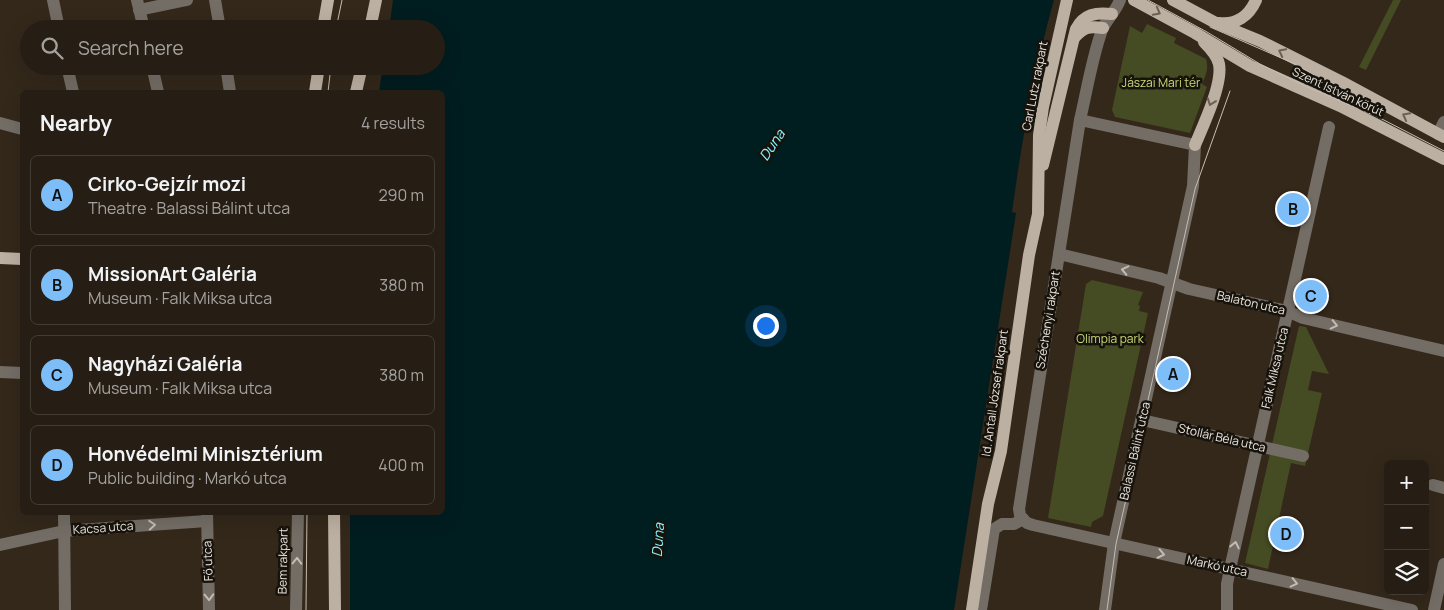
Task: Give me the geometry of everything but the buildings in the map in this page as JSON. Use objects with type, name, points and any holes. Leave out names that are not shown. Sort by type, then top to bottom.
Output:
[{"type":"main road","points":[[325,20],[328,0]]},
{"type":"main road","points":[[366,0],[368,20]]},
{"type":"main road","points":[[371,20],[376,0]]},
{"type":"main road","name":"Carl Lutz rakpart","points":[[1039,179],[1038,135],[1067,0]]},
{"type":"main road","name":"Szent István körút","points":[[1134,0],[1195,33],[1219,53],[1340,106],[1444,159]]},
{"type":"main road","name":"Szent István körút","points":[[1173,0],[1216,23],[1231,26],[1441,135]]},
{"type":"main road","points":[[1231,26],[1247,14],[1256,0]]},
{"type":"main road","points":[[1039,179],[1073,40],[1079,24],[1090,15],[1098,12],[1112,14]]},
{"type":"main road","points":[[1073,40],[1082,29],[1092,26],[1103,28]]},
{"type":"main road","points":[[1195,146],[1218,82],[1219,53]]},
{"type":"main road","points":[[315,90],[317,75]]},
{"type":"main road","points":[[356,90],[360,75]]},
{"type":"main road","name":"Id. Antall József rakpart","points":[[972,610],[988,504],[1001,450],[1028,264],[1038,214],[1039,179]]},
{"type":"main road","points":[[0,258],[20,259]]},
{"type":"main road","points":[[334,515],[335,610]]},
{"type":"street","points":[[53,0],[58,20]]},
{"type":"street","points":[[142,20],[138,5],[187,0]]},
{"type":"street","points":[[215,0],[218,20]]},
{"type":"street","points":[[1120,0],[1117,8],[1103,28],[1080,120],[1195,146]]},
{"type":"street","points":[[69,75],[73,90]]},
{"type":"street","points":[[154,75],[158,90]]},
{"type":"street","points":[[227,75],[230,90]]},
{"type":"street","name":"Széchenyi rakpart","points":[[1023,519],[1020,515],[1020,509],[1080,120]]},
{"type":"street","points":[[1441,135],[1444,122]]},
{"type":"street","points":[[0,123],[20,128]]},
{"type":"street","name":"Falk Miksa utca","points":[[1227,610],[1227,584],[1230,569],[1329,127]]},
{"type":"street","name":"Balassi Bálint utca","points":[[1105,610],[1114,543],[1193,186],[1195,146]]},
{"type":"street","name":"Balaton utca","points":[[1059,254],[1159,278],[1189,289],[1287,311],[1303,318],[1444,350]]},
{"type":"street","points":[[0,372],[20,373]]},
{"type":"street","name":"Stollár Béla utca","points":[[1142,420],[1303,456]]},
{"type":"street","points":[[64,515],[65,610]]},
{"type":"street","name":"Bem rakpart","points":[[296,610],[298,515]]},
{"type":"street","name":"Kacsa utca","points":[[0,545],[64,531],[207,517]]},
{"type":"street","name":"Fő utca","points":[[207,517],[209,610]]},
{"type":"street","points":[[981,610],[994,529],[1002,524],[1014,524],[1023,519]]},
{"type":"street","name":"Markó utca","points":[[1023,519],[1027,523],[1412,610]]},
{"type":"street","points":[[1434,610],[1444,564]]},
{"type":"green space","points":[[1393,0],[1401,0],[1366,70],[1359,67]]},
{"type":"green space","name":"Jászai Mari tér","points":[[1147,24],[1176,38],[1174,43],[1206,59],[1206,75],[1202,84],[1207,87],[1190,133],[1115,117],[1112,110],[1130,26],[1142,33]]},
{"type":"green space","name":"Olimpia park","points":[[1092,280],[1143,292],[1138,305],[1140,306],[1139,311],[1148,313],[1103,516],[1092,522],[1091,527],[1048,518],[1086,284]]},
{"type":"green space","points":[[1299,326],[1306,327],[1329,374],[1312,371],[1308,390],[1322,393],[1305,466],[1291,463],[1268,569],[1245,563]]},
{"type":"water","name":"Duna","points":[[393,0],[1054,0],[1029,105],[1020,158],[1012,212],[1016,213],[954,610],[350,610],[350,515],[445,515],[445,90],[379,90],[382,75],[445,75],[445,20],[390,20]]},
{"type":"tram line","points":[[338,20],[342,0]]},
{"type":"tram line","points":[[1148,0],[1260,64],[1305,86],[1378,117],[1444,151]]},
{"type":"tram line","points":[[1210,27],[1295,64],[1367,105]]},
{"type":"tram line","points":[[328,90],[330,75]]},
{"type":"tram line","points":[[1107,610],[1116,544],[1195,189],[1230,91]]},
{"type":"tram line","points":[[306,610],[307,515]]},
{"type":"place","name":"MissionArt Galéria","points":[[1293,209]]},
{"type":"place","name":"Nagyházi Galéria","points":[[1311,296]]},
{"type":"place","name":"Cirko-Gejzír mozi","points":[[1173,374]]},
{"type":"place","name":"Honvédelmi Minisztérium","points":[[1286,534]]}]
